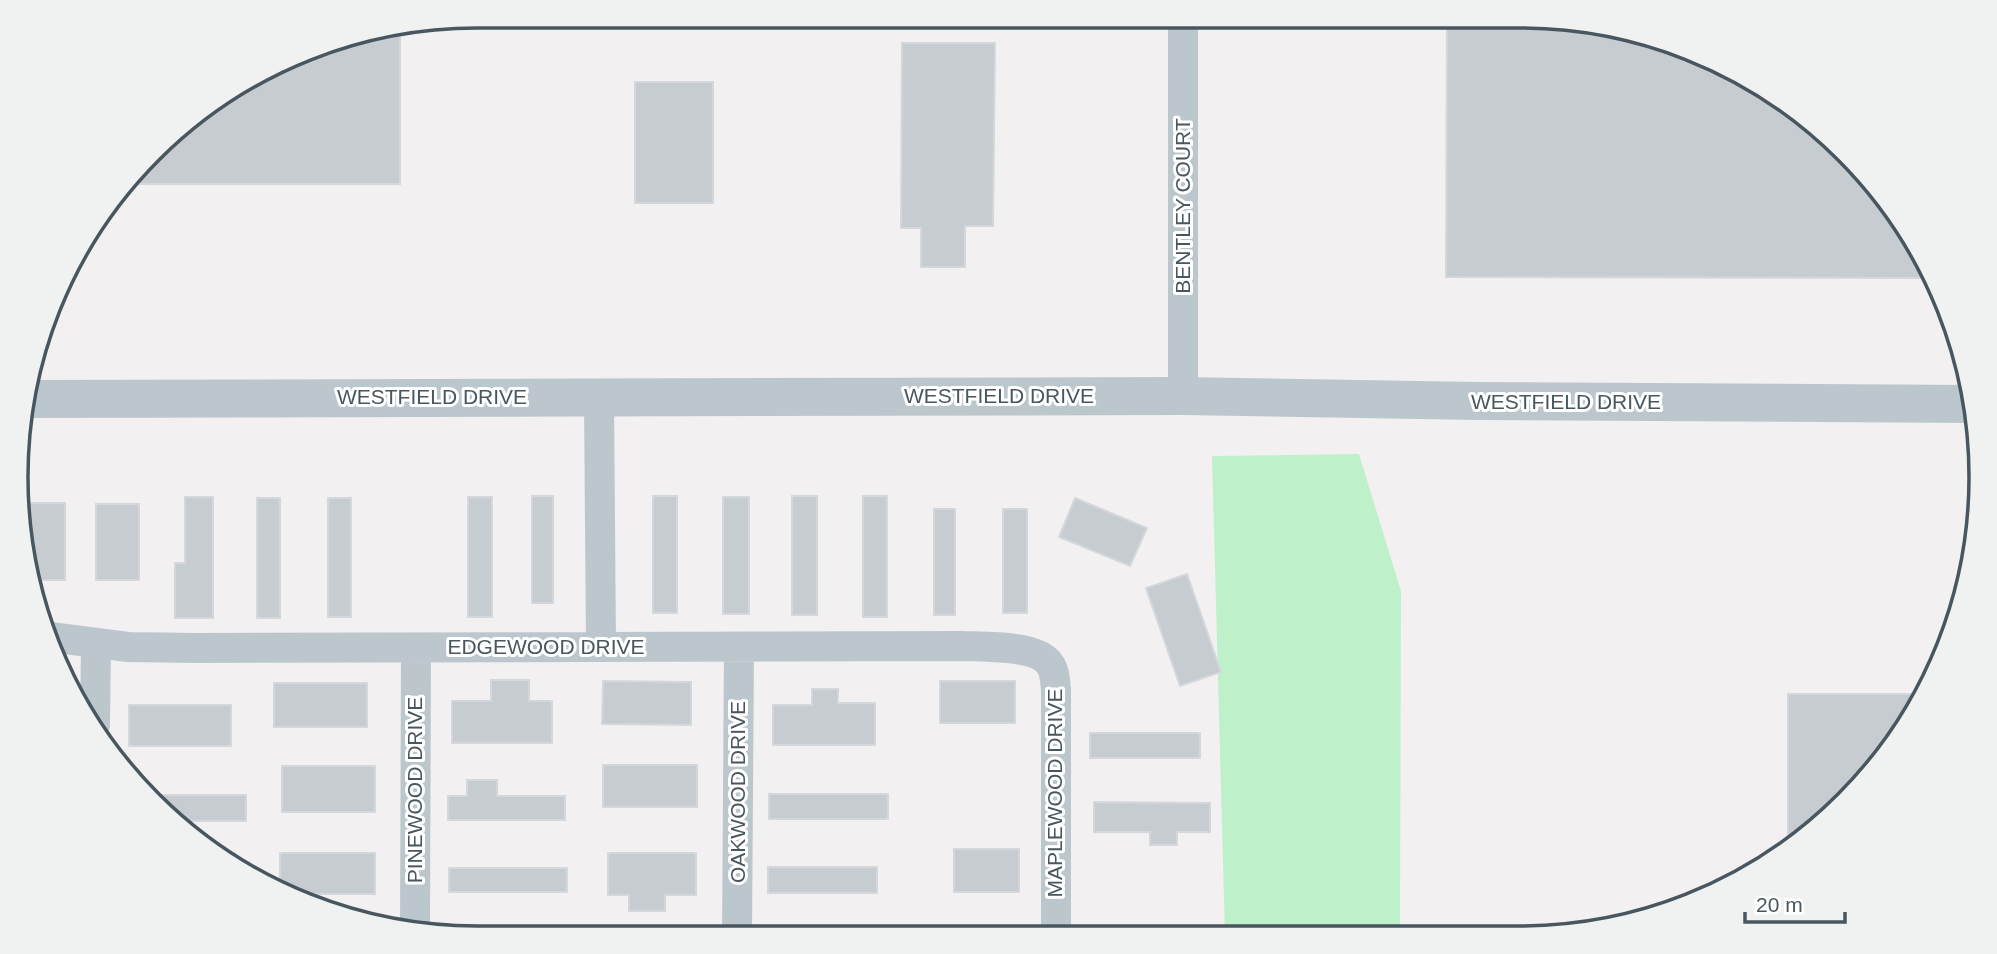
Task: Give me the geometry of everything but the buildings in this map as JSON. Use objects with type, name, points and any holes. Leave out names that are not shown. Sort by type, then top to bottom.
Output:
[{"type":"street","name":"BENTLEY COURT","points":[[1183,28],[1183,396]]},
{"type":"street","name":"WESTFIELD DRIVE","points":[[35,399],[1183,396],[1439,401],[1963,404]]},
{"type":"street","points":[[599,397],[601,647]]},
{"type":"street","name":"EDGEWOOD DRIVE","points":[[58,638],[183,648],[962,646],[1020,650],[1041,656]]},
{"type":"street","points":[[95,712],[96,643]]},
{"type":"street","name":"OAKWOOD DRIVE","points":[[737,926],[738,647]]},
{"type":"street","name":"PINEWOOD DRIVE","points":[[415,921],[416,648]]},
{"type":"street","name":"MAPLEWOOD DRIVE","points":[[1041,656],[1049,662],[1056,690],[1056,926]]},
{"type":"green space","points":[[1359,454],[1401,591],[1400,926],[1225,926],[1212,456]]}]
